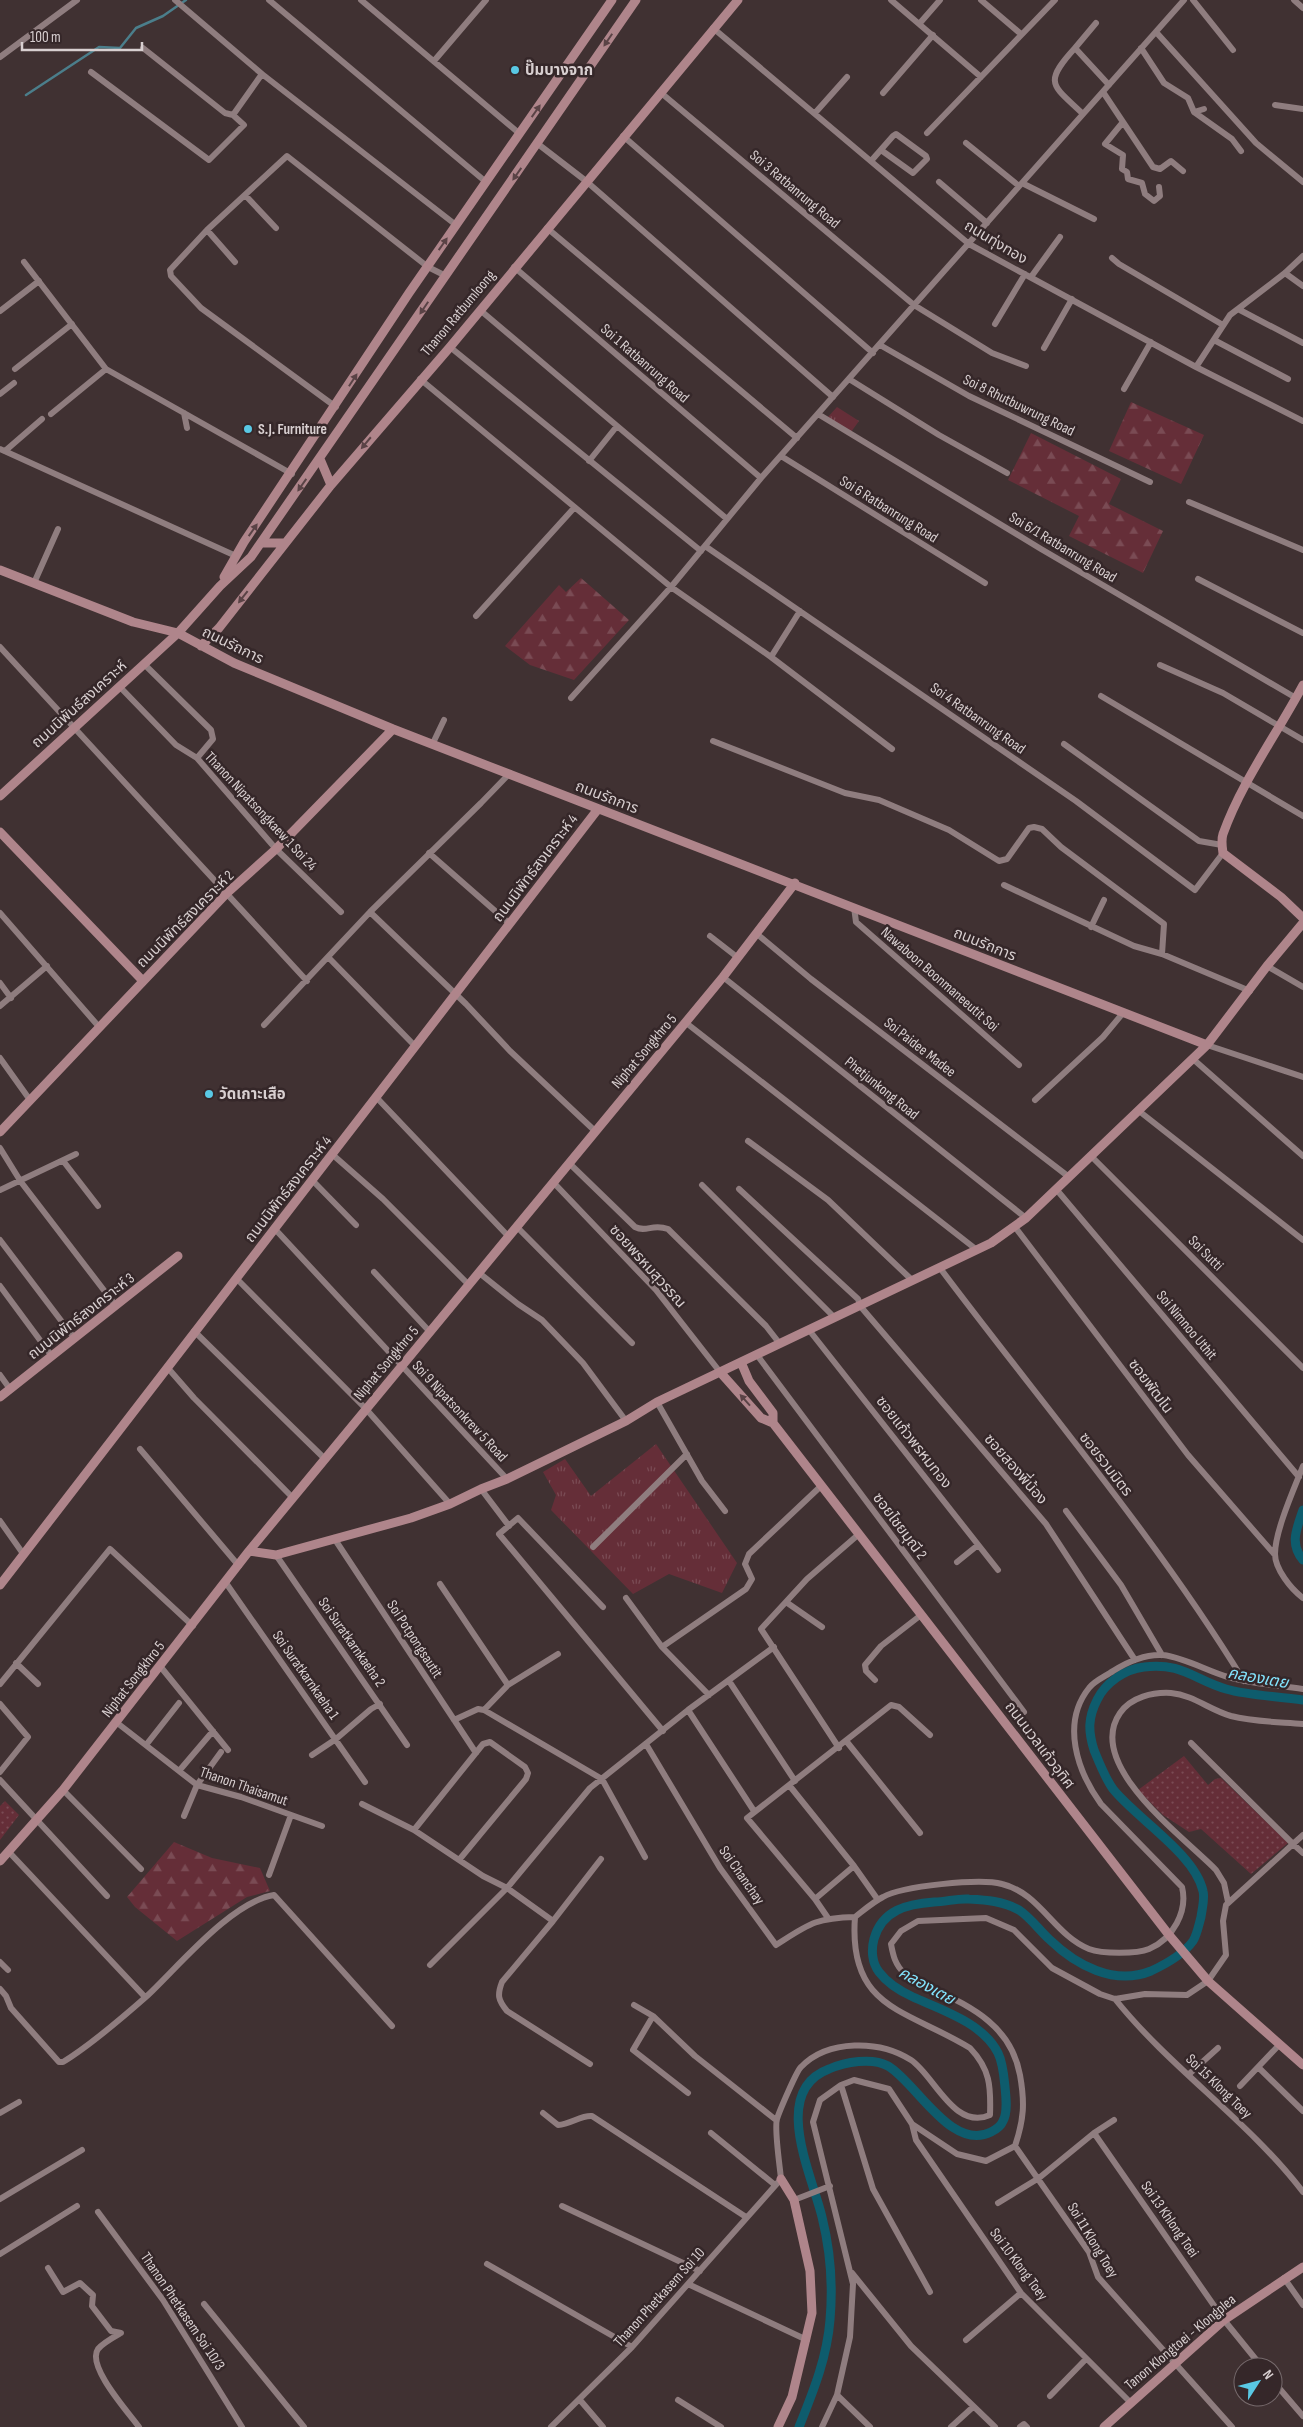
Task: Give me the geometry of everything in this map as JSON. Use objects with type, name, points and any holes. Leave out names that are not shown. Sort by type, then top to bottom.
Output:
[{"type":"street","points":[[0,57],[76,0]]},
{"type":"street","points":[[175,0],[186,12],[262,74],[456,225]]},
{"type":"street","points":[[269,0],[486,182]]},
{"type":"street","points":[[361,0],[520,134]]},
{"type":"street","points":[[434,61],[486,0]]},
{"type":"street","points":[[220,586],[236,556],[428,266],[612,0]]},
{"type":"street","points":[[220,586],[251,556],[261,543],[636,0]]},
{"type":"street","name":"Thanon Ratbumloong","points":[[202,646],[219,628],[331,485],[420,379],[450,347],[514,267],[738,0]]},
{"type":"street","points":[[891,0],[981,77]]},
{"type":"street","points":[[920,23],[940,0]]},
{"type":"street","points":[[981,0],[1021,34]]},
{"type":"street","points":[[927,134],[1055,0]]},
{"type":"street","points":[[571,698],[671,587],[761,478],[1184,0]]},
{"type":"street","points":[[1193,0],[1233,50]]},
{"type":"street","points":[[1294,0],[1303,8]]},
{"type":"street","points":[[1083,114],[1055,87],[1054,79],[1063,61],[1096,23]]},
{"type":"street","name":"ถนนทุ่งทอง","points":[[713,28],[969,244],[1196,366],[1303,421]]},
{"type":"street","points":[[1156,32],[1256,143],[1303,182]]},
{"type":"street","points":[[883,93],[933,35]]},
{"type":"street","points":[[90,72],[209,160],[244,125],[233,115],[225,113],[143,48]]},
{"type":"street","points":[[1075,48],[1109,85]]},
{"type":"street","points":[[1141,48],[1164,83],[1188,98],[1194,112],[1232,140],[1241,151]]},
{"type":"street","points":[[233,115],[262,74]]},
{"type":"street","points":[[815,113],[847,77]]},
{"type":"street","name":"Soi 3 Ratbanrung Road","points":[[660,92],[914,305],[992,354],[1026,366]]},
{"type":"street","points":[[1103,92],[1153,167],[1160,169],[1172,161],[1183,171]]},
{"type":"street","points":[[1275,105],[1303,109]]},
{"type":"street","points":[[1194,112],[1204,110]]},
{"type":"street","points":[[1123,122],[1105,144],[1123,155],[1122,170],[1127,172],[1128,179],[1142,183],[1145,194],[1154,201],[1160,196],[1159,187]]},
{"type":"street","points":[[871,161],[893,136],[898,134],[926,156],[926,160],[913,173],[881,150]]},
{"type":"street","points":[[623,136],[873,352]]},
{"type":"street","points":[[966,142],[1021,184],[1094,219]]},
{"type":"street","points":[[538,144],[586,181],[833,397]]},
{"type":"street","points":[[336,407],[201,308],[171,276],[170,270],[207,230],[287,156],[428,266],[446,276]]},
{"type":"street","points":[[939,182],[987,223]]},
{"type":"street","points":[[245,195],[276,228]]},
{"type":"street","points":[[547,228],[797,438]]},
{"type":"street","points":[[207,230],[235,262]]},
{"type":"street","points":[[995,324],[1028,276],[1060,237]]},
{"type":"street","points":[[1196,366],[1224,325],[1238,309],[1285,273],[1303,256]]},
{"type":"street","points":[[1112,258],[1119,264],[1224,325]]},
{"type":"street","points":[[24,262],[106,369],[292,474]]},
{"type":"street","name":"Soi 1 Ratbanrung Road","points":[[514,267],[761,478]]},
{"type":"street","points":[[1285,273],[1303,286]]},
{"type":"street","points":[[0,311],[39,281]]},
{"type":"street","points":[[1044,348],[1072,299]]},
{"type":"street","points":[[1238,309],[1303,343]]},
{"type":"street","points":[[480,310],[726,519]]},
{"type":"street","points":[[15,369],[72,324]]},
{"type":"street","points":[[1214,340],[1288,379]]},
{"type":"street","points":[[1124,390],[1151,342]]},
{"type":"street","name":"Soi 8 Rhutbuwrung Road","points":[[880,345],[969,396],[1150,482]]},
{"type":"street","name":"Soi 4 Ratbanrung Road","points":[[450,347],[589,461],[703,548],[800,611],[1076,801],[1195,890],[1222,849]]},
{"type":"street","points":[[51,414],[106,369]]},
{"type":"street","points":[[420,379],[671,587],[771,657],[892,748]]},
{"type":"street","points":[[849,379],[939,435],[1006,473]]},
{"type":"street","points":[[0,394],[14,383]]},
{"type":"street","points":[[184,413],[187,428]]},
{"type":"street","name":"Soi 6/1 Ratbanrung Road","points":[[818,414],[1041,549],[1296,698]]},
{"type":"street","points":[[42,419],[3,450],[236,556]]},
{"type":"street","points":[[589,461],[617,426]]},
{"type":"street","name":"Soi 6 Ratbanrung Road","points":[[781,456],[984,583]]},
{"type":"street","points":[[320,459],[331,485]]},
{"type":"street","points":[[1189,502],[1303,550]]},
{"type":"street","points":[[476,616],[574,508]]},
{"type":"street","points":[[34,583],[58,529]]},
{"type":"street","points":[[261,543],[284,543]]},
{"type":"street","name":"ถนนรัถการ","points":[[0,570],[133,622],[178,633],[234,663],[393,729],[795,883],[1207,1045]]},
{"type":"street","points":[[1198,579],[1303,634]]},
{"type":"street","name":"ถนนนิพันธ์สงเคราะห์","points":[[0,796],[74,726],[178,633],[220,586]]},
{"type":"street","points":[[771,657],[800,611]]},
{"type":"street","points":[[0,647],[307,981]]},
{"type":"street","points":[[144,664],[211,730],[213,739],[197,758]]},
{"type":"street","points":[[1160,665],[1223,693],[1303,740]]},
{"type":"street","points":[[1222,849],[1222,836],[1248,782],[1281,727],[1303,685]]},
{"type":"street","name":"Thanon Nipatsongkaew 1 Soi 24","points":[[119,686],[176,745],[197,758],[276,849],[341,912]]},
{"type":"street","points":[[1101,696],[1303,816]]},
{"type":"street","points":[[433,743],[444,720]]},
{"type":"street","name":"ถนนนิพัทธ์สงเคราะห์ 2","points":[[0,1132],[226,894],[276,849],[393,729]]},
{"type":"street","points":[[712,741],[845,793],[878,800],[949,830],[999,861],[1007,859],[1029,828],[1042,829],[1061,847],[1164,924],[1162,954]]},
{"type":"street","points":[[1064,744],[1199,841],[1222,849],[1281,897],[1303,918]]},
{"type":"street","points":[[264,1025],[370,912],[481,804],[510,773]]},
{"type":"street","name":"ถนนนิพัทธ์สงเคราะห์ 4","points":[[0,1586],[84,1473],[274,1228],[313,1181],[598,809]]},
{"type":"street","points":[[0,832],[143,980]]},
{"type":"street","points":[[429,853],[510,924]]},
{"type":"street","name":"Niphat Songkhro 5","points":[[0,1861],[63,1790],[193,1626],[249,1551],[723,977],[795,883]]},
{"type":"street","points":[[1004,885],[1134,946],[1162,954],[1250,991]]},
{"type":"street","points":[[1091,926],[1104,900]]},
{"type":"street","name":"Nawaboon Boonmaneeutit Soi","points":[[854,907],[856,922],[1019,1065]]},
{"type":"street","points":[[370,912],[455,996],[466,1004],[510,1051],[595,1131]]},
{"type":"street","points":[[0,914],[100,1028]]},
{"type":"street","points":[[249,1551],[276,1555],[411,1518],[450,1504],[507,1479],[626,1421],[657,1402],[861,1307],[977,1250],[1015,1227],[1026,1218],[1207,1045],[1250,991],[1267,966],[1303,923]]},
{"type":"street","name":"Soi Paidee Madee","points":[[757,934],[827,991],[1068,1177]]},
{"type":"street","points":[[710,936],[738,957]]},
{"type":"street","points":[[328,958],[415,1046]]},
{"type":"street","points":[[0,1006],[47,966]]},
{"type":"street","points":[[1267,966],[1303,987]]},
{"type":"street","name":"Phetjunkong Road","points":[[723,977],[1026,1218]]},
{"type":"street","points":[[0,982],[11,998]]},
{"type":"street","points":[[1035,1100],[1103,1037],[1123,1013]]},
{"type":"street","points":[[685,1022],[977,1250]]},
{"type":"street","points":[[1207,1045],[1303,1077]]},
{"type":"street","points":[[0,1058],[30,1100]]},
{"type":"street","points":[[1193,1059],[1303,1156]]},
{"type":"street","points":[[377,1098],[509,1237]]},
{"type":"street","points":[[1139,1111],[1303,1240]]},
{"type":"street","points":[[748,1141],[828,1200],[913,1281]]},
{"type":"street","points":[[0,1148],[21,1182],[116,1306]]},
{"type":"street","points":[[0,1190],[64,1162],[76,1154]]},
{"type":"street","points":[[333,1155],[383,1199],[468,1284]]},
{"type":"street","name":"Soi Sutti","points":[[1091,1156],[1303,1368]]},
{"type":"street","points":[[64,1162],[98,1206]]},
{"type":"street","points":[[569,1163],[635,1227],[642,1230],[654,1226],[668,1229],[766,1326],[780,1344]]},
{"type":"street","points":[[313,1181],[356,1225]]},
{"type":"street","name":"ซอยพรหมสุวรรณ","points":[[553,1182],[656,1290],[720,1372]]},
{"type":"street","points":[[702,1185],[835,1318]]},
{"type":"street","name":"ซอยสองพี่น้อง","points":[[739,1189],[858,1300],[861,1307],[1046,1524],[1135,1660]]},
{"type":"street","name":"Soi Nimnoo Uthit","points":[[1056,1189],[1299,1477]]},
{"type":"street","points":[[517,1227],[632,1343]]},
{"type":"street","name":"ซอยพัฒโน","points":[[1015,1227],[1188,1455],[1275,1555],[1285,1577],[1303,1598]]},
{"type":"street","name":"Soi 9 Nipatsonkrew 5 Road","points":[[274,1228],[507,1479]]},
{"type":"street","points":[[0,1240],[75,1339]]},
{"type":"street","name":"ถนนนิพัทธ์สงเคราะห์ 3","points":[[0,1397],[178,1256]]},
{"type":"street","name":"ซอยรวมมิตร","points":[[940,1268],[1143,1533],[1221,1644],[1244,1681]]},
{"type":"street","points":[[374,1272],[430,1332]]},
{"type":"street","points":[[478,1272],[518,1304],[542,1320],[584,1363],[626,1421]]},
{"type":"street","points":[[236,1278],[366,1409],[450,1504]]},
{"type":"street","points":[[0,1286],[51,1355]]},
{"type":"street","name":"ซอยแก้วพรหมทอง","points":[[810,1330],[998,1570]]},
{"type":"street","points":[[194,1331],[325,1459]]},
{"type":"street","name":"ซอยไชยมุณี 2","points":[[757,1354],[1024,1712]]},
{"type":"street","name":"ถนนนวลแก้วอุทิศ","points":[[741,1362],[749,1381],[773,1414],[773,1424]]},
{"type":"street","points":[[167,1367],[194,1398],[293,1498]]},
{"type":"street","name":"ถนนนวลแก้วอุทิศ","points":[[720,1372],[761,1418],[773,1424],[1170,1936],[1208,1981],[1303,2065]]},
{"type":"street","points":[[0,1375],[10,1389]]},
{"type":"street","points":[[657,1402],[702,1482],[725,1512]]},
{"type":"street","points":[[140,1449],[239,1566]]},
{"type":"street","points":[[593,1547],[686,1454]]},
{"type":"street","points":[[1275,1555],[1276,1540],[1303,1466]]},
{"type":"street","points":[[662,1647],[746,1589],[752,1579],[746,1564],[749,1554],[821,1486]]},
{"type":"street","points":[[481,1489],[509,1526]]},
{"type":"street","points":[[1066,1511],[1121,1585],[1162,1655]]},
{"type":"street","points":[[603,1607],[518,1518],[499,1534],[663,1731]]},
{"type":"street","points":[[0,1522],[24,1555]]},
{"type":"street","points":[[839,1748],[762,1628],[825,1562],[859,1534]]},
{"type":"street","name":"Soi Potpongsautit","points":[[334,1538],[476,1753]]},
{"type":"street","points":[[957,1562],[978,1544]]},
{"type":"street","points":[[0,1684],[110,1549],[193,1626]]},
{"type":"street","name":"Soi Suratkarnkaeha 2","points":[[276,1555],[407,1746]]},
{"type":"street","name":"Soi Suratkarnkaeha 1","points":[[226,1583],[365,1782]]},
{"type":"street","points":[[440,1584],[508,1684]]},
{"type":"street","points":[[626,1598],[662,1647],[709,1695]]},
{"type":"street","points":[[786,1602],[822,1627]]},
{"type":"street","points":[[875,1680],[866,1671],[865,1665],[881,1646],[921,1615]]},
{"type":"street","points":[[430,1964],[507,1888],[590,1788],[688,1710],[774,1647]]},
{"type":"street","points":[[484,1710],[508,1684],[558,1654]]},
{"type":"street","points":[[778,2182],[776,2120],[799,2068],[838,2047],[865,2045],[889,2050],[912,2061],[944,2097],[964,2113],[972,2118],[982,2118],[990,2114],[987,2071],[975,2054],[958,2041],[886,2003],[870,1990],[858,1968],[854,1937],[855,1917],[878,1900],[901,1889],[981,1880],[1004,1884],[1029,1896],[1072,1939],[1090,1949],[1111,1953],[1149,1949],[1170,1936],[1180,1918],[1185,1900],[1182,1887],[1095,1797],[1079,1762],[1073,1737],[1077,1707],[1089,1687],[1135,1660],[1162,1655],[1244,1681],[1303,1689]]},
{"type":"street","points":[[16,1663],[38,1684]]},
{"type":"street","points":[[160,1666],[228,1750]]},
{"type":"street","points":[[729,1681],[792,1783],[878,1900]]},
{"type":"street","points":[[1228,1902],[1220,1875],[1141,1798],[1127,1780],[1116,1755],[1112,1738],[1115,1722],[1122,1710],[1135,1700],[1162,1693],[1186,1696],[1232,1716],[1303,1724]]},
{"type":"street","points":[[146,1745],[179,1703]]},
{"type":"street","points":[[0,1704],[28,1737],[0,1772]]},
{"type":"street","points":[[312,1755],[336,1739],[371,1709],[380,1704]]},
{"type":"street","points":[[828,1918],[815,1899],[746,1818],[847,1742],[891,1705],[899,1707],[930,1735]]},
{"type":"street","points":[[454,1720],[478,1709],[484,1710],[602,1779],[645,1857]]},
{"type":"street","points":[[688,1710],[754,1811]]},
{"type":"street","name":"Thanon Thaisamut","points":[[116,1722],[197,1785],[232,1794],[322,1826]]},
{"type":"street","points":[[180,1772],[213,1731]]},
{"type":"street","points":[[414,1830],[483,1744],[490,1742],[525,1767],[528,1773],[526,1779],[459,1860]]},
{"type":"street","points":[[847,1742],[920,1833]]},
{"type":"street","points":[[1191,1743],[1303,1853]]},
{"type":"street","name":"Soi Chanchay","points":[[646,1744],[720,1868],[776,1944],[810,1923],[828,1918],[855,1917]]},
{"type":"street","points":[[184,1816],[197,1785],[221,1752]]},
{"type":"street","points":[[0,1780],[107,1896]]},
{"type":"street","points":[[63,1790],[141,1869]]},
{"type":"street","points":[[362,1804],[414,1830],[459,1860],[507,1888],[553,1921]]},
{"type":"street","points":[[269,1875],[291,1816]]},
{"type":"street","points":[[822,2427],[837,2395],[850,2337],[853,2284],[830,2186],[812,2122],[820,2100],[841,2085],[854,2080],[889,2090],[912,2124],[957,2154],[986,2161],[1015,2146],[1022,2125],[1025,2101],[1018,2067],[1004,2035],[980,2014],[905,1974],[894,1960],[891,1944],[901,1931],[918,1921],[986,1918],[1014,1930],[1036,1953],[1060,1972],[1115,1999],[1145,1994],[1187,1995],[1208,1981],[1226,1955],[1223,1921],[1228,1902],[1303,1835]]},
{"type":"street","points":[[9,1852],[145,1997]]},
{"type":"street","points":[[590,2064],[540,2034],[507,2011],[498,2001],[498,1992],[502,1982],[601,1859]]},
{"type":"street","points":[[815,1899],[854,1866]]},
{"type":"street","points":[[0,1990],[6,1996],[11,2008],[59,2062],[63,2062],[145,1997],[209,1935],[251,1902],[262,1897],[274,1896],[392,2026]]},
{"type":"street","points":[[0,1962],[8,1970]]},
{"type":"street","name":"Soi 15 Klong Toey","points":[[1115,1999],[1188,2075],[1279,2161],[1303,2192]]},
{"type":"street","points":[[634,2005],[653,2016],[695,2056],[776,2120]]},
{"type":"street","points":[[653,2016],[632,2050],[688,2093]]},
{"type":"street","points":[[1240,2086],[1280,2044]]},
{"type":"street","points":[[1188,2075],[1218,2048]]},
{"type":"street","points":[[1258,2067],[1303,2111]]},
{"type":"street","points":[[841,2085],[873,2189],[930,2292]]},
{"type":"street","points":[[0,2113],[19,2102]]},
{"type":"street","points":[[543,2113],[558,2125],[592,2116],[746,2217]]},
{"type":"street","points":[[998,2203],[1039,2178],[1094,2133],[1114,2120]]},
{"type":"street","name":"Soi 10 Klong Toey","points":[[912,2124],[916,2140],[1021,2293],[1130,2402]]},
{"type":"street","points":[[711,2132],[778,2182],[794,2200],[810,2271],[812,2313],[792,2398],[778,2427]]},
{"type":"street","name":"Soi 13 Khlong Toei","points":[[1094,2133],[1224,2320],[1254,2357]]},
{"type":"street","name":"Soi 11 Klong Toey","points":[[1015,2146],[1089,2252],[1098,2277],[1232,2427]]},
{"type":"street","points":[[0,2199],[82,2150]]},
{"type":"street","name":"Thanon Phetkasem Soi 10","points":[[551,2427],[632,2347],[778,2182]]},
{"type":"street","points":[[794,2200],[830,2186]]},
{"type":"street","points":[[0,2254],[77,2206]]},
{"type":"street","points":[[562,2206],[700,2271]]},
{"type":"street","name":"Thanon Phetkasem Soi 10/3","points":[[98,2212],[163,2300],[242,2427]]},
{"type":"street","points":[[486,2264],[632,2347]]},
{"type":"street","name":"Tanon Klongtoei - Klongplea","points":[[1105,2427],[1130,2402],[1224,2320],[1303,2267]]},
{"type":"street","points":[[48,2268],[64,2292],[80,2283],[93,2295],[92,2306],[111,2331],[121,2333],[98,2350],[96,2357],[101,2376],[139,2427]]},
{"type":"street","points":[[851,2272],[911,2346],[995,2427]]},
{"type":"street","points":[[1284,2278],[1303,2305]]},
{"type":"street","points":[[688,2284],[807,2340]]},
{"type":"street","points":[[966,2340],[1021,2293]]},
{"type":"street","points":[[204,2304],[304,2427]]},
{"type":"street","points":[[1050,2396],[1086,2359]]},
{"type":"street","points":[[1283,2393],[1303,2416]]},
{"type":"street","points":[[837,2395],[870,2427]]},
{"type":"street","points":[[580,2400],[603,2427]]},
{"type":"street","points":[[678,2400],[720,2427]]},
{"type":"street","points":[[951,2427],[973,2407]]},
{"type":"street","points":[[1020,2427],[1024,2424],[1027,2427]]},
{"type":"green space","points":[[1131,402],[1204,435],[1181,484],[1109,451]]},
{"type":"green space","points":[[837,407],[859,421],[851,432],[827,418]]},
{"type":"green space","points":[[1031,433],[1121,479],[1109,504],[1163,531],[1143,573],[1069,536],[1079,516],[1008,480]]},
{"type":"green space","points":[[581,578],[629,620],[574,680],[530,665],[505,646],[559,585],[566,592]]},
{"type":"green space","points":[[656,1444],[737,1563],[722,1593],[669,1574],[633,1594],[551,1510],[556,1495],[543,1472],[565,1459],[591,1496]]},
{"type":"green space","points":[[1184,1756],[1208,1785],[1215,1779],[1221,1778],[1288,1843],[1251,1874],[1201,1829],[1189,1832],[1163,1815],[1138,1790]]},
{"type":"green space","points":[[5,1801],[19,1815],[0,1840],[0,1806]]},
{"type":"green space","points":[[174,1842],[212,1858],[260,1868],[270,1891],[247,1897],[177,1941],[135,1907],[127,1897]]},
{"type":"waterway","points":[[26,95],[99,47],[120,48],[136,28],[163,16],[186,0]]},
{"type":"waterway","name":"คลองเตย","points":[[1303,1510],[1295,1542],[1296,1548],[1303,1560]]},
{"type":"waterway","name":"คลองเตย","points":[[799,2427],[823,2361],[831,2307],[830,2268],[825,2229],[804,2158],[798,2114],[802,2096],[811,2080],[829,2069],[843,2064],[867,2061],[882,2063],[899,2074],[948,2124],[962,2132],[976,2136],[991,2132],[1001,2125],[1006,2113],[1004,2074],[1000,2057],[991,2043],[982,2033],[961,2019],[899,1990],[886,1980],[875,1965],[872,1952],[873,1943],[883,1921],[897,1910],[924,1903],[965,1899],[994,1901],[1019,1910],[1060,1949],[1072,1958],[1096,1970],[1123,1976],[1137,1975],[1151,1971],[1174,1959],[1189,1946],[1197,1933],[1204,1901],[1203,1891],[1198,1877],[1177,1850],[1123,1800],[1107,1780],[1094,1750],[1091,1737],[1090,1725],[1097,1700],[1105,1688],[1123,1674],[1137,1668],[1157,1666],[1178,1669],[1226,1689],[1254,1695],[1303,1700]]},
{"type":"place","name":"ปั๊มบางจาก","points":[[515,70]]},
{"type":"place","name":"S.J. Furniture","points":[[248,429]]},
{"type":"place","name":"วัดเกาะเสือ","points":[[209,1094]]}]
